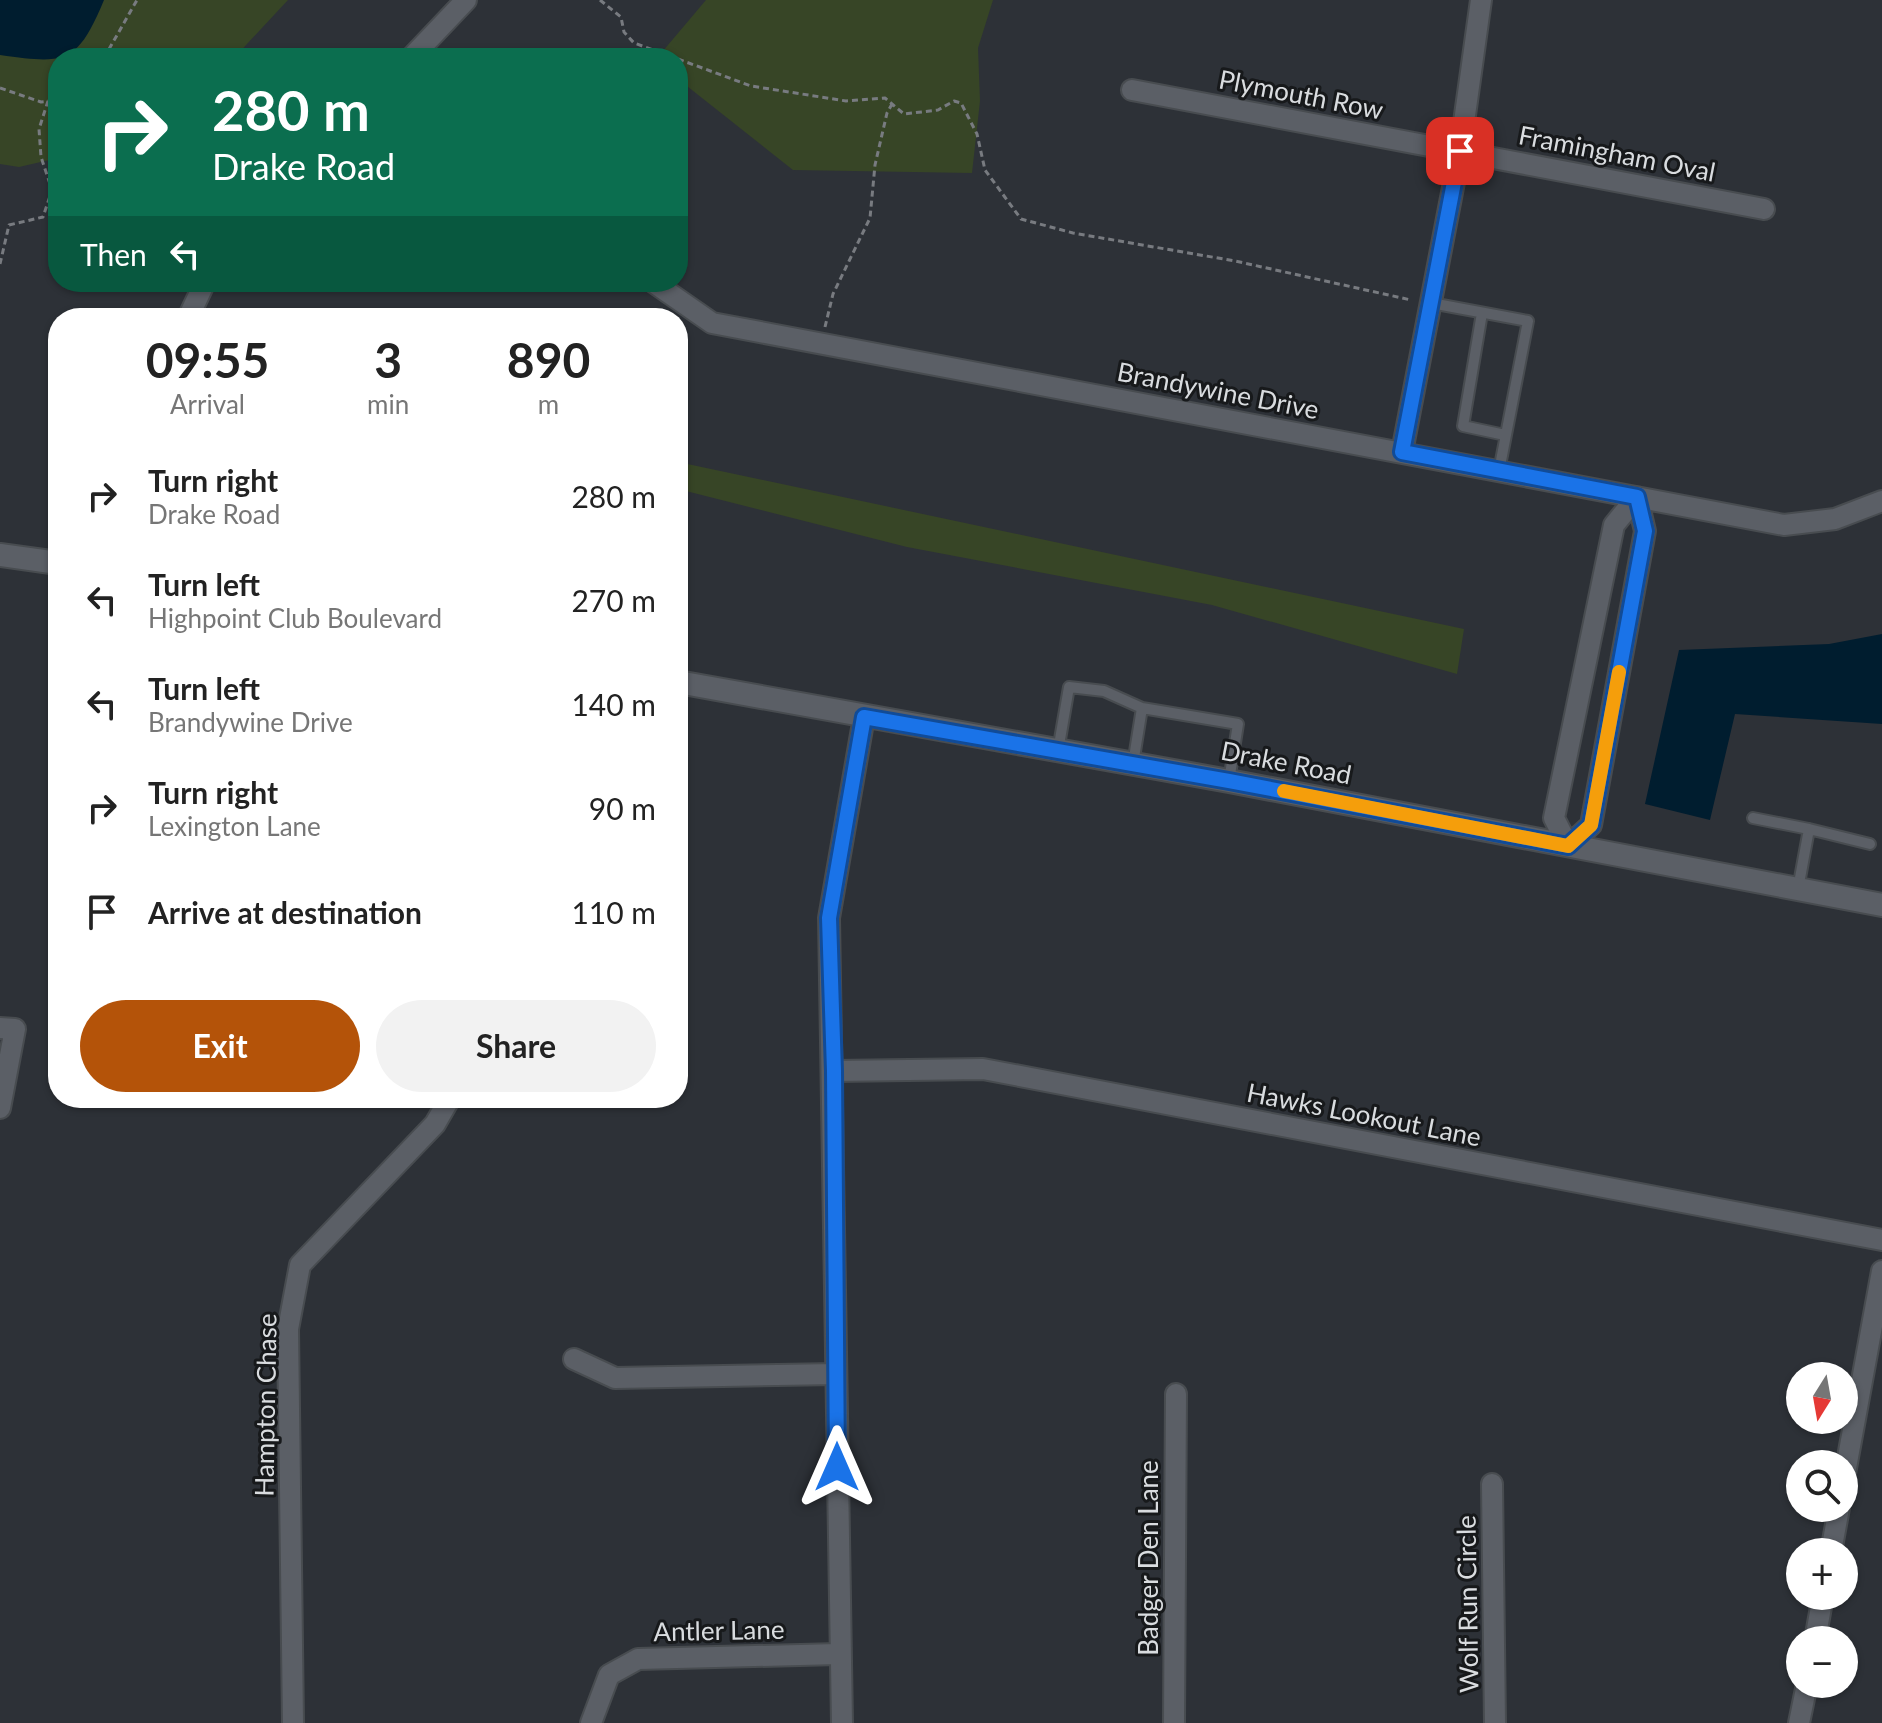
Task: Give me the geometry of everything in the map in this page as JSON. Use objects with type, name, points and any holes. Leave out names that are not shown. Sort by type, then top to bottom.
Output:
[{"type":"street","points":[[424,48],[466,0]]},
{"type":"street","points":[[1402,452],[1460,151],[1481,0]]},
{"type":"street","name":"Plymouth Row","points":[[1132,90],[1460,151]]},
{"type":"street","name":"Framingham Oval","points":[[1460,151],[1764,209]]},
{"type":"street","name":"Brandywine Drive","points":[[667,292],[712,323],[1784,525],[1835,519],[1882,501]]},
{"type":"street","points":[[1637,497],[1645,531],[1591,825],[1568,846],[1554,818],[1614,525],[1637,497]]},
{"type":"street","points":[[0,555],[48,562]]},
{"type":"street","name":"Drake Road","points":[[688,684],[1229,781],[1882,905]]},
{"type":"street","points":[[842,1723],[838,1654],[834,1071],[829,918],[864,717]]},
{"type":"street","points":[[0,1028],[15,1029],[0,1108]]},
{"type":"street","name":"Hawks Lookout Lane","points":[[834,1071],[983,1069],[1882,1240]]},
{"type":"street","name":"Hampton Chase","points":[[293,1723],[288,1329],[300,1265],[435,1124],[444,1108]]},
{"type":"street","points":[[1849,1450],[1882,1271]]},
{"type":"street","points":[[574,1359],[615,1378],[836,1374]]},
{"type":"street","name":"Badger Den Lane","points":[[1174,1723],[1176,1394]]},
{"type":"street","name":"Wolf Run Circle","points":[[1492,1484],[1495,1723]]},
{"type":"street","name":"Antler Lane","points":[[591,1723],[609,1675],[638,1659],[838,1654]]},
{"type":"street","points":[[1799,1723],[1804,1698]]},
{"type":"lane","points":[[1431,303],[1528,321],[1499,471]]},
{"type":"lane","points":[[1482,313],[1463,426],[1505,435]]},
{"type":"lane","points":[[1058,751],[1069,687],[1104,691],[1142,708],[1238,724],[1229,781]]},
{"type":"lane","points":[[1133,764],[1142,708]]},
{"type":"lane","points":[[1753,818],[1870,844]]},
{"type":"lane","points":[[1797,891],[1809,829]]},
{"type":"path","points":[[110,48],[137,0]]},
{"type":"path","points":[[600,0],[621,17],[624,32],[634,43],[648,48]]},
{"type":"path","points":[[688,62],[751,86],[846,101],[885,98],[904,114],[938,110],[954,101],[961,103],[977,134],[985,170],[1002,198],[1021,219],[1038,226],[1235,261],[1431,303]]},
{"type":"path","points":[[0,88],[48,101],[39,129],[41,157],[48,178]]},
{"type":"path","points":[[820,343],[833,294],[870,218],[875,165],[887,113],[892,104]]},
{"type":"path","points":[[0,264],[9,225],[43,217],[48,202]]},
{"type":"green space","points":[[0,0],[288,0],[243,48],[48,48],[48,160],[19,167],[0,164]]},
{"type":"green space","points":[[706,0],[993,0],[978,48],[980,101],[972,173],[793,170],[688,87],[688,48],[665,48]]},
{"type":"green space","points":[[688,464],[1464,629],[1457,674],[1212,605],[907,547],[688,492]]},
{"type":"water","points":[[0,0],[104,0],[86,37],[76,48],[48,48],[48,59],[0,55]]},
{"type":"water","points":[[1882,634],[1882,724],[1735,714],[1710,820],[1645,804],[1679,650],[1829,644]]},
{"type":"slow traffic","points":[[1284,791],[1568,846],[1591,825],[1619,672]]},
{"type":"route","points":[[837,1467],[834,1071],[829,918],[864,717],[1229,781],[1568,846],[1591,825],[1645,531],[1637,497],[1402,452],[1460,151]]}]
